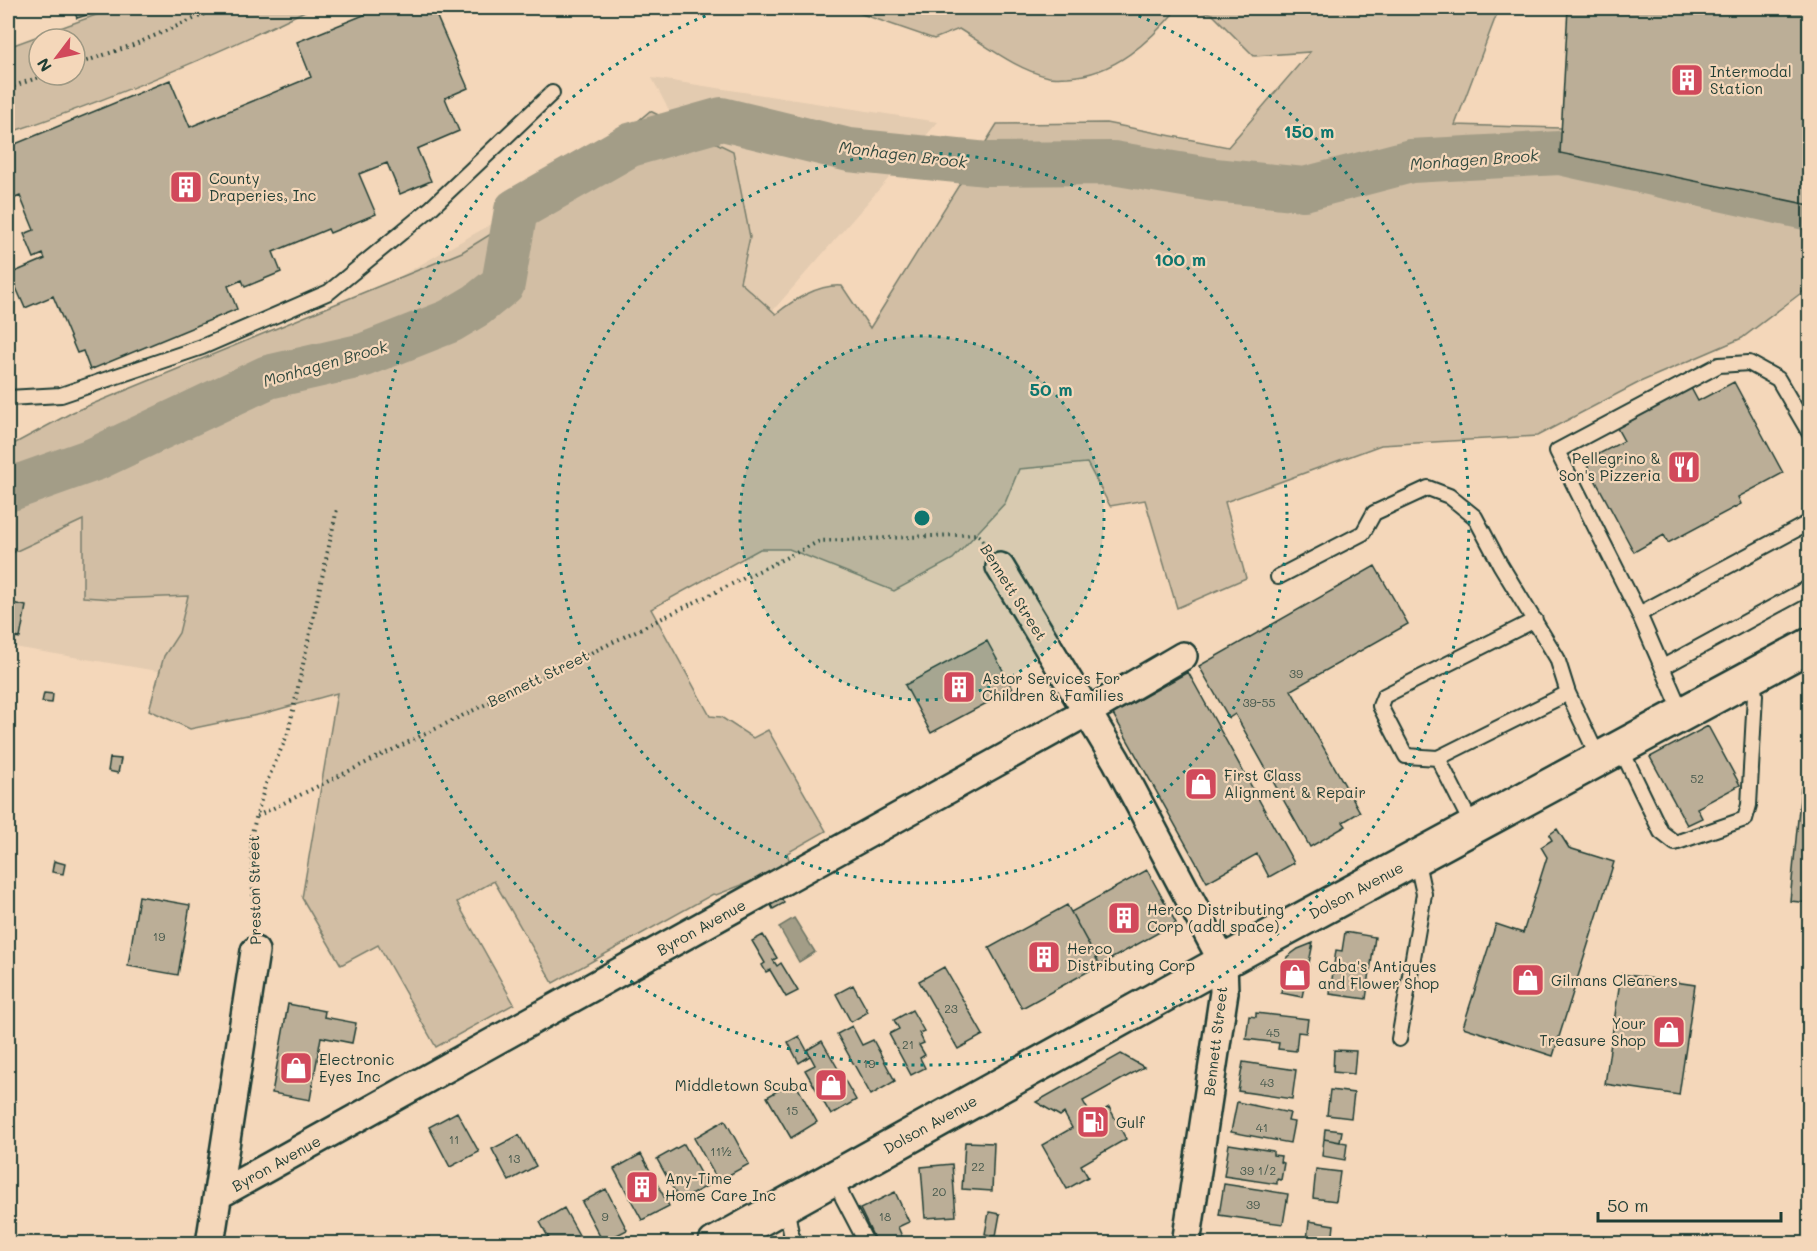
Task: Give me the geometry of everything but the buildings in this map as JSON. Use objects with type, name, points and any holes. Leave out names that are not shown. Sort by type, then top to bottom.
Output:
[{"type":"main road","name":"Dolson Avenue","points":[[727,1240],[786,1203],[1416,857],[1752,676],[1797,658]]},
{"type":"street","name":"Bennett Street","points":[[1000,567],[1116,760],[1223,962],[1224,992],[1186,1244]]},
{"type":"street","name":"Byron Avenue","points":[[218,1195],[1087,712],[1183,656]]},
{"type":"street","name":"Preston Street","points":[[210,1244],[255,951]]},
{"type":"lane","points":[[8,398],[61,395],[202,347],[329,292],[430,209],[552,93]]},
{"type":"lane","points":[[1682,713],[1639,614],[1557,451],[1719,365],[1749,363],[1778,379],[1809,434]]},
{"type":"lane","points":[[1278,577],[1363,533],[1374,513],[1428,488],[1449,496],[1475,517],[1500,564],[1557,658],[1568,693],[1661,832],[1675,843],[1744,819],[1749,805],[1755,694],[1752,676]]},
{"type":"lane","points":[[1639,614],[1809,522]]},
{"type":"lane","points":[[1663,667],[1809,587]]},
{"type":"lane","points":[[1535,620],[1384,696],[1380,706],[1406,756],[1438,758],[1568,693]]},
{"type":"lane","points":[[1438,758],[1473,827]]},
{"type":"lane","points":[[1399,1039],[1424,894],[1416,857]]},
{"type":"lane","points":[[835,1176],[843,1198],[867,1244]]},
{"type":"lane","points":[[786,1203],[793,1244]]},
{"type":"path","points":[[87,61],[133,45],[219,8]]},
{"type":"path","points":[[8,88],[27,81]]},
{"type":"path","name":"Preston Street","points":[[255,951],[251,836],[265,786],[288,733],[337,509]]},
{"type":"path","name":"Bennett Street","points":[[257,816],[820,541],[978,534],[1000,567]]},
{"type":"shaded area","points":[[115,8],[311,8],[162,76],[8,133],[8,47],[27,40],[27,87],[87,87],[87,27],[63,27]]},
{"type":"shaded area","points":[[858,8],[1178,8],[1143,44],[1116,63],[1085,75],[1049,77],[1025,69],[959,29],[934,39],[853,11]]},
{"type":"shaded area","points":[[1185,8],[1499,8],[1455,125],[1596,129],[1809,145],[1809,287],[1742,338],[1640,382],[1537,436],[1381,445],[1225,502],[1246,578],[1177,608],[1145,500],[1110,506],[1087,463],[1019,469],[1005,503],[953,559],[894,591],[789,549],[760,549],[651,609],[710,716],[721,717],[753,738],[768,730],[826,831],[787,853],[791,866],[716,895],[713,894],[553,983],[494,881],[457,902],[514,1004],[436,1047],[378,945],[341,965],[302,898],[337,693],[262,714],[190,729],[149,710],[164,656],[179,633],[188,596],[113,599],[83,597],[83,520],[8,555],[8,447],[73,412],[462,252],[541,203],[650,111],[733,151],[750,237],[740,282],[776,314],[798,298],[815,290],[842,286],[870,328],[997,124],[1106,123],[1228,147],[1310,52],[1254,56],[1212,14]]},
{"type":"shaded area","points":[[652,78],[938,122],[636,467],[282,692],[8,646],[8,500],[674,120]]},
{"type":"shaded area","points":[[794,918],[815,952],[799,962],[779,927]]},
{"type":"waterway","name":"Monhagen Brook","points":[[8,490],[95,459],[268,377],[364,355],[450,321],[477,305],[503,284],[516,210],[630,145],[722,119],[849,150],[987,164],[1113,163],[1214,180],[1304,189],[1411,161],[1560,153],[1810,209]]},
{"type":"place","name":"Intermodal Station","points":[[1687,80]]},
{"type":"place","name":"County Draperies, Inc","points":[[186,187]]},
{"type":"place","name":"Pellegrino & Son's Pizzeria","points":[[1684,467]]},
{"type":"place","name":"Astor Services For Children & Families","points":[[959,687]]},
{"type":"place","name":"First Class Alignment & Repair","points":[[1201,784]]},
{"type":"place","name":"Herco Distributing Corp (addl space)","points":[[1124,918]]},
{"type":"place","name":"Herco Distributing Corp","points":[[1044,957]]},
{"type":"place","name":"Caba's Antiques and Flower Shop","points":[[1295,975]]},
{"type":"place","name":"Gilmans Cleaners","points":[[1528,980]]},
{"type":"place","name":"Your Treasure Shop","points":[[1669,1032]]},
{"type":"place","name":"Electronic Eyes Inc","points":[[296,1068]]},
{"type":"place","name":"Middletown Scuba","points":[[831,1085]]},
{"type":"place","name":"Gulf","points":[[1093,1122]]},
{"type":"place","name":"Any-Time Home Care Inc","points":[[642,1187]]}]
